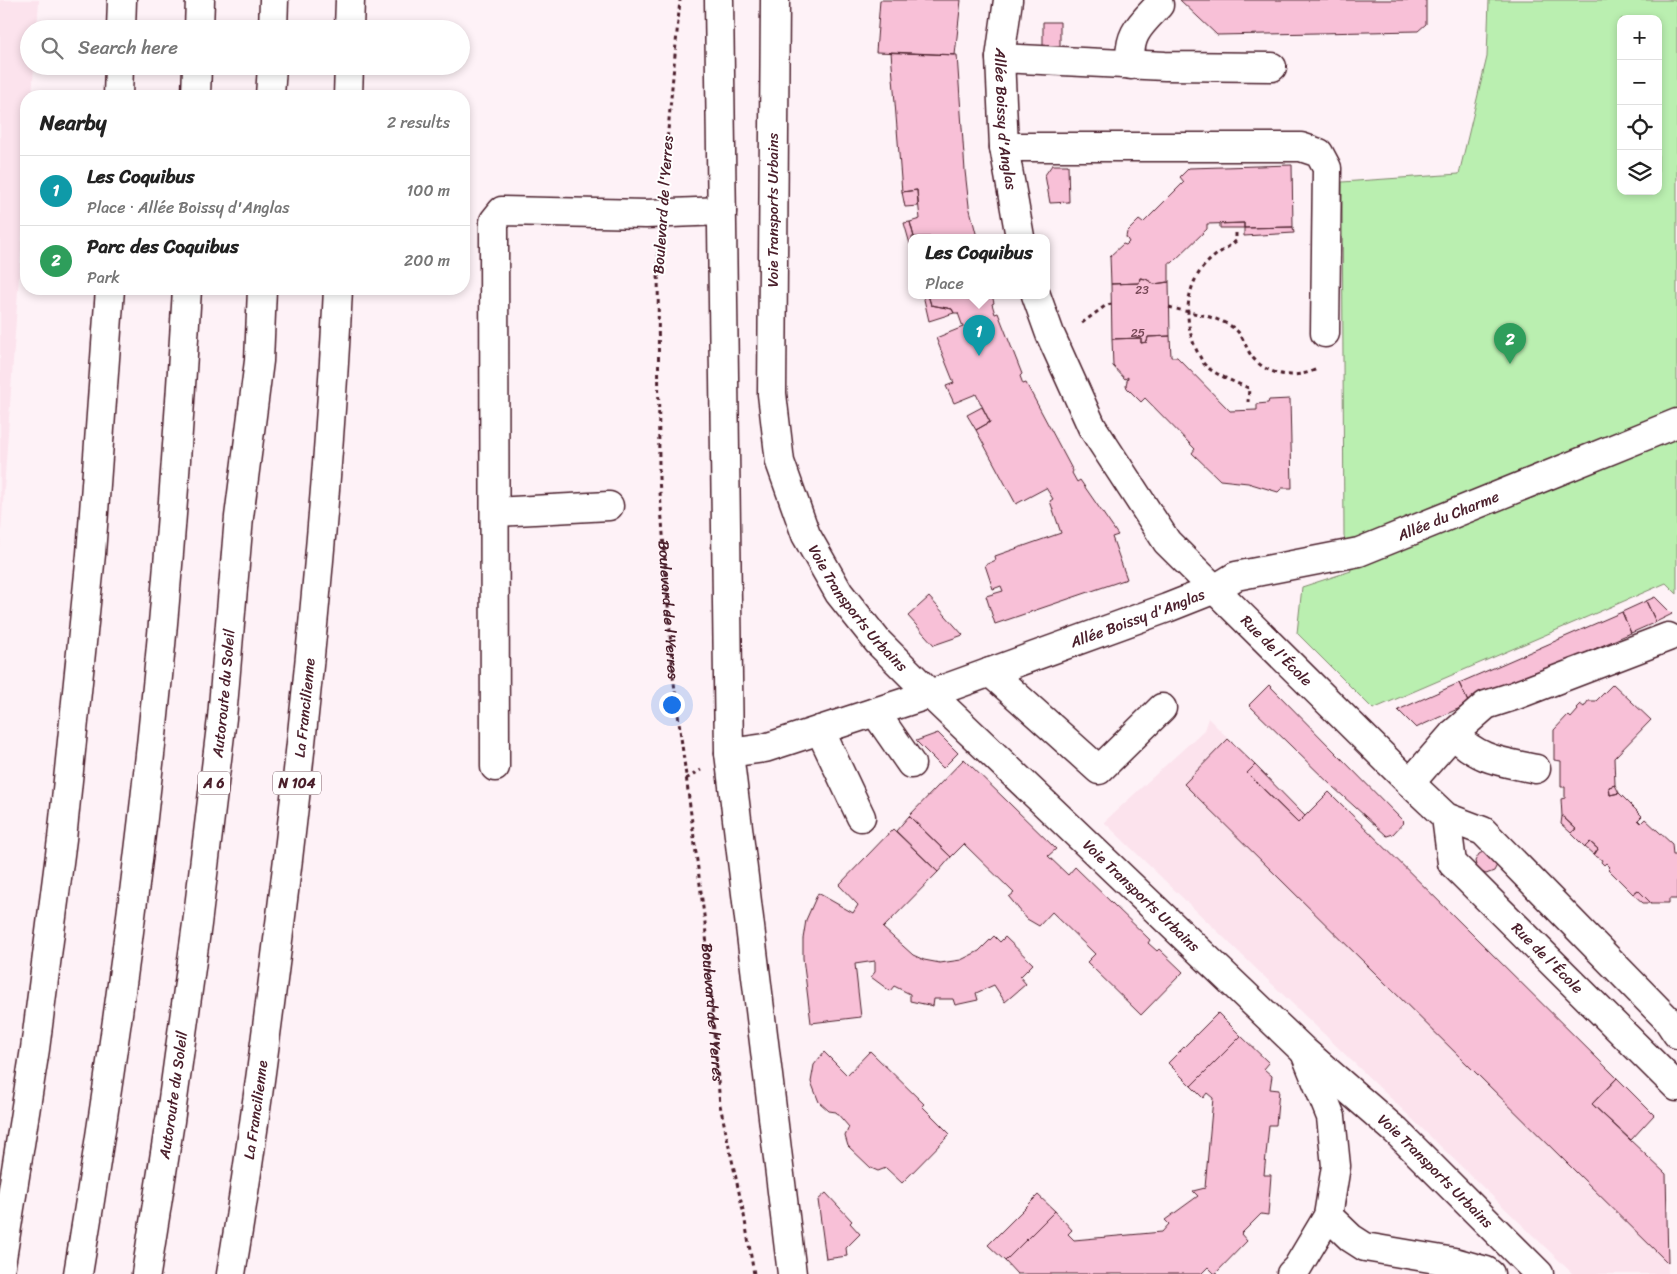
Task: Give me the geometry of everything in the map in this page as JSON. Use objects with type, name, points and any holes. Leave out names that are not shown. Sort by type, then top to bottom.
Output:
[{"type":"main road","points":[[121,20],[122,0]]},
{"type":"main road","points":[[199,20],[200,0]]},
{"type":"main road","points":[[273,20],[274,0]]},
{"type":"main road","points":[[349,20],[350,0]]},
{"type":"main road","points":[[719,0],[730,752],[792,1274]]},
{"type":"main road","name":"Voie Transports Urbains","points":[[775,0],[772,394],[780,462],[806,534],[839,593],[878,642],[930,694],[1304,1051],[1396,1131],[1539,1274]]},
{"type":"main road","name":"Allée Boissy d'Anglas","points":[[1008,0],[1000,58],[1004,147],[1019,234]]},
{"type":"main road","points":[[1131,64],[1129,50],[1133,36],[1141,24],[1159,5]]},
{"type":"main road","points":[[1000,58],[1165,66],[1272,67]]},
{"type":"main road","points":[[118,90],[119,75]]},
{"type":"main road","points":[[196,90],[197,75]]},
{"type":"main road","points":[[270,90],[271,75]]},
{"type":"main road","points":[[348,90],[349,75]]},
{"type":"main road","points":[[1004,147],[1301,147],[1319,154],[1327,168],[1325,333]]},
{"type":"main road","points":[[495,767],[494,221],[502,211],[660,214],[722,211]]},
{"type":"main road","points":[[0,1271],[35,1050],[62,839],[92,554],[110,295]]},
{"type":"main road","points":[[78,1274],[102,1131],[131,914],[156,696],[174,497],[187,295]]},
{"type":"main road","name":"Autoroute du Soleil","points":[[146,1274],[170,1121],[222,718],[239,517],[259,361],[262,295]]},
{"type":"main road","name":"La Francilienne","points":[[231,1274],[268,1026],[303,732],[320,553],[338,295]]},
{"type":"main road","name":"Allée Boissy d'Anglas","points":[[730,752],[765,748],[930,694],[1215,589],[1167,542],[1092,427],[1050,334],[1037,299]]},
{"type":"main road","name":"Allée du Charme","points":[[1215,589],[1236,576],[1359,552],[1677,423]]},
{"type":"main road","points":[[495,512],[609,506]]},
{"type":"main road","name":"Rue de l'École","points":[[1215,589],[1446,817],[1483,831],[1667,1018],[1677,1034]]},
{"type":"main road","points":[[1410,783],[1453,734],[1486,705],[1668,637]]},
{"type":"main road","points":[[990,672],[1099,770],[1162,708]]},
{"type":"main road","points":[[875,712],[910,764]]},
{"type":"main road","points":[[820,730],[861,816]]},
{"type":"main road","points":[[1453,734],[1465,746],[1486,758],[1536,769]]},
{"type":"main road","name":"Rue de l'École","points":[[1446,817],[1452,863],[1677,1087]]},
{"type":"main road","name":"Voie Transports Urbains","points":[[1291,1274],[1297,1268],[1328,1216],[1336,1166],[1331,1117],[1304,1051]]},
{"type":"main road","points":[[1328,1216],[1351,1238],[1365,1247],[1454,1262],[1486,1271],[1490,1274]]},
{"type":"path","name":"Boulevard de l'Yerres","points":[[680,0],[658,243],[659,478],[673,675],[705,923],[720,1105],[744,1215],[754,1274]]},
{"type":"path","points":[[1236,233],[1236,241],[1208,262],[1198,276],[1189,294],[1188,313],[1194,346],[1205,365],[1238,384],[1249,388],[1248,402]]},
{"type":"path","points":[[1082,323],[1105,306],[1111,304]]},
{"type":"path","points":[[1170,307],[1218,319],[1237,331],[1254,358],[1272,372],[1288,376],[1306,374],[1317,369]]},
{"type":"shaded area","points":[[0,0],[39,0],[38,20],[20,20],[20,75],[33,75],[32,90],[20,90],[20,262],[0,547]]},
{"type":"shaded area","points":[[1208,718],[1305,816],[1329,792],[1617,1078],[1593,1104],[1666,1174],[1668,1274],[1573,1274],[1104,822],[1204,730]]},
{"type":"green space","points":[[1489,0],[1677,0],[1677,594],[1666,583],[1373,709],[1297,633],[1302,587],[1351,571],[1344,536],[1342,182],[1459,174],[1487,57]]},
{"type":"building","points":[[880,0],[961,0],[955,55],[876,52]]},
{"type":"building","points":[[1180,0],[1426,0],[1426,24],[1418,31],[1217,35]]},
{"type":"building","points":[[1043,22],[1060,22],[1060,50],[1043,51]]},
{"type":"building","points":[[891,52],[957,55],[965,171],[969,206],[976,234],[913,234],[910,222],[920,219],[917,190],[902,192]]},
{"type":"building","points":[[1052,165],[1068,165],[1069,202],[1050,203],[1045,175]]},
{"type":"building","points":[[1292,165],[1293,227],[1244,228],[1244,223],[1207,224],[1207,229],[1172,263],[1169,263],[1169,282],[1154,284],[1140,278],[1139,283],[1111,284],[1110,256],[1123,244],[1126,245],[1129,242],[1126,237],[1127,232],[1139,220],[1143,223],[1184,182],[1180,177],[1189,168]]},
{"type":"building","points":[[917,190],[918,206],[905,207],[902,192]]},
{"type":"building","points":[[910,222],[913,234],[908,234],[908,237],[904,223]]},
{"type":"building","points":[[1244,223],[1244,228],[1220,228],[1220,224]]},
{"type":"building","points":[[1293,227],[1294,233],[1244,236],[1244,228]]},
{"type":"building","points":[[1140,278],[1154,284],[1169,282],[1170,336],[1148,337],[1147,342],[1141,343],[1141,338],[1112,339],[1111,284],[1139,283]]},
{"type":"building","points":[[924,299],[929,299],[931,305],[952,309],[954,313],[929,321]]},
{"type":"building","points":[[929,299],[993,299],[994,303],[992,304],[995,314],[998,313],[1022,374],[1020,376],[1023,384],[1026,383],[1077,482],[1080,480],[1118,535],[1112,537],[1127,579],[995,624],[986,596],[1003,591],[1001,586],[993,589],[985,565],[996,560],[995,556],[1061,533],[1050,501],[1053,499],[1046,488],[1016,504],[976,430],[990,422],[976,394],[954,403],[946,386],[954,383],[936,338],[963,327],[958,313],[954,313],[952,309],[931,305]]},
{"type":"building","points":[[1170,336],[1171,357],[1177,357],[1230,411],[1257,410],[1257,404],[1268,403],[1269,400],[1290,399],[1292,488],[1282,488],[1278,492],[1248,483],[1220,480],[1192,453],[1195,449],[1145,398],[1141,402],[1127,388],[1128,377],[1125,379],[1113,366],[1112,339],[1141,338],[1141,343],[1147,342],[1148,337]]},
{"type":"building","points":[[982,407],[990,422],[976,430],[967,415]]},
{"type":"building","points":[[929,597],[963,635],[934,645],[916,625],[908,616]]},
{"type":"building","points":[[1655,597],[1672,614],[1656,622],[1646,601]]},
{"type":"building","points":[[1646,601],[1656,622],[1631,633],[1622,612]]},
{"type":"building","points":[[1622,612],[1631,633],[1469,704],[1459,683]]},
{"type":"building","points":[[1459,683],[1469,704],[1416,728],[1398,710]]},
{"type":"building","points":[[1613,684],[1651,720],[1614,758],[1615,785],[1609,787],[1610,795],[1619,793],[1642,816],[1638,820],[1641,823],[1645,819],[1672,844],[1673,855],[1677,855],[1677,899],[1669,899],[1669,903],[1651,903],[1638,890],[1633,894],[1608,869],[1610,867],[1606,863],[1604,865],[1601,862],[1602,860],[1594,855],[1598,849],[1590,842],[1585,847],[1571,833],[1576,829],[1562,816],[1561,799],[1565,798],[1565,787],[1561,787],[1561,761],[1554,760],[1554,730],[1568,715],[1571,718],[1578,710],[1576,708],[1580,704],[1584,707],[1588,701],[1596,701]]},
{"type":"building","points":[[1269,685],[1404,822],[1393,834],[1387,836],[1333,787],[1249,705]]},
{"type":"building","points":[[938,733],[958,753],[943,768],[916,741]]},
{"type":"building","points":[[1228,739],[1255,765],[1247,773],[1298,823],[1329,792],[1617,1078],[1592,1104],[1666,1174],[1668,1263],[1184,784]]},
{"type":"building","points":[[964,759],[1056,849],[1048,856],[1068,875],[1075,867],[1150,940],[1148,943],[1157,951],[1159,949],[1183,972],[1141,1015],[1087,962],[1095,954],[1052,912],[1039,926],[1027,919],[1009,897],[1014,893],[964,844],[951,857],[909,816]]},
{"type":"building","points":[[1255,765],[1305,816],[1298,823],[1247,773]]},
{"type":"building","points":[[1615,785],[1619,793],[1610,795],[1609,787]]},
{"type":"building","points":[[909,816],[951,857],[938,872],[896,831]]},
{"type":"building","points":[[1562,816],[1576,829],[1571,833],[1561,824]]},
{"type":"building","points":[[893,829],[938,872],[883,928],[913,955],[924,960],[940,963],[961,960],[979,951],[994,936],[1000,942],[1005,937],[1033,964],[1020,977],[1026,984],[1005,1002],[994,985],[976,993],[978,1000],[955,1005],[953,999],[934,999],[933,1006],[910,1001],[910,994],[894,986],[890,991],[871,977],[875,972],[875,961],[855,964],[861,1017],[811,1023],[803,958],[806,920],[818,893],[853,913],[858,905],[839,885]]},
{"type":"building","points":[[1590,842],[1598,849],[1594,855],[1585,847]]},
{"type":"building","points":[[1487,850],[1498,863],[1494,871],[1486,874],[1477,870],[1475,861],[1479,854]]},
{"type":"building","points":[[1638,890],[1651,903],[1643,903],[1633,894]]},
{"type":"building","points":[[1218,1013],[1241,1036],[1191,1086],[1168,1063]]},
{"type":"building","points":[[1241,1036],[1269,1063],[1264,1069],[1272,1076],[1270,1089],[1279,1090],[1276,1125],[1269,1125],[1264,1175],[1271,1175],[1268,1215],[1261,1214],[1241,1234],[1247,1241],[1215,1274],[1208,1267],[1201,1274],[1017,1274],[1005,1261],[1055,1211],[1072,1230],[1068,1234],[1074,1240],[1162,1232],[1169,1224],[1165,1220],[1198,1196],[1193,1191],[1205,1188],[1213,1098],[1207,1093],[1203,1098],[1191,1086]]},
{"type":"building","points":[[870,1051],[924,1104],[922,1106],[950,1134],[902,1183],[886,1168],[878,1171],[871,1168],[848,1146],[845,1136],[849,1127],[836,1112],[829,1111],[819,1102],[811,1082],[814,1065],[824,1052],[847,1075]]},
{"type":"building","points":[[1617,1078],[1654,1115],[1631,1140],[1592,1104]]},
{"type":"building","points":[[826,1193],[852,1221],[850,1223],[860,1234],[846,1248],[847,1256],[826,1259],[818,1200]]},
{"type":"building","points":[[1038,1195],[1055,1211],[1005,1261],[988,1245]]},
{"type":"place","name":"Les Coquibus","points":[[979,356]]},
{"type":"place","name":"Parc des Coquibus","points":[[1510,364]]}]
